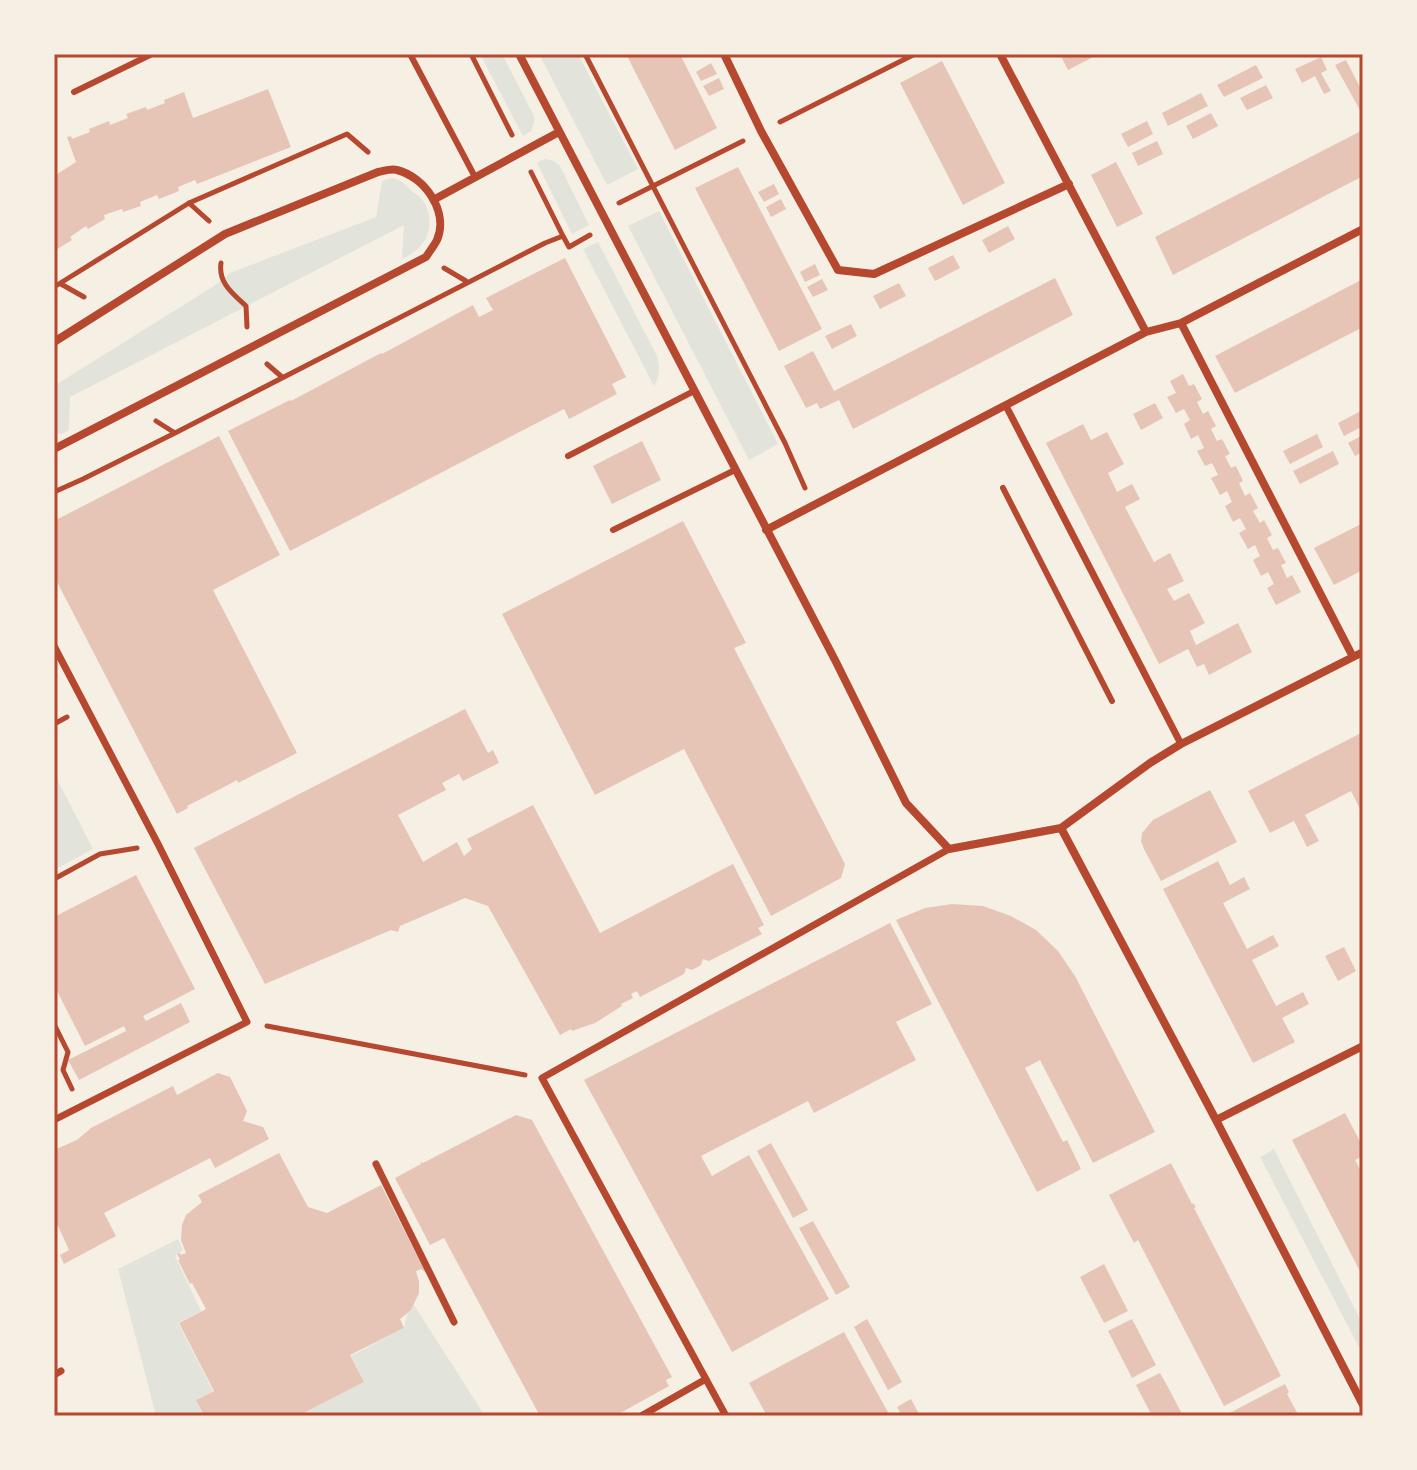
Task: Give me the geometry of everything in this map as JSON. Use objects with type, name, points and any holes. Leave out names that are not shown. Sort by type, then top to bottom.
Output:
[{"type":"street","points":[[519,54],[836,662],[906,803],[949,849]]},
{"type":"street","points":[[724,54],[761,131],[838,270],[874,274],[1069,184]]},
{"type":"street","points":[[1000,54],[1146,332]]},
{"type":"street","points":[[435,199],[559,132]]},
{"type":"street","points":[[54,342],[225,234],[378,172],[396,169],[414,179],[435,199],[440,223],[437,240],[426,257],[54,449]]},
{"type":"street","points":[[766,530],[1146,332],[1181,323],[1363,229]]},
{"type":"street","points":[[1181,323],[1353,657]]},
{"type":"street","points":[[1006,406],[1181,744]]},
{"type":"street","points":[[54,646],[247,1022],[54,1120]]},
{"type":"street","points":[[726,1416],[542,1078],[949,849],[1061,828],[1181,744],[1363,652]]},
{"type":"street","points":[[1061,828],[1363,1405]]},
{"type":"street","points":[[1216,1120],[1363,1046]]},
{"type":"street","points":[[376,1164],[454,1322]]},
{"type":"street","points":[[641,1416],[706,1379]]},
{"type":"lane","points":[[74,92],[152,54]]},
{"type":"lane","points":[[410,54],[475,177]]},
{"type":"lane","points":[[568,456],[694,391]]},
{"type":"lane","points":[[613,530],[735,470]]},
{"type":"lane","points":[[1003,488],[1112,701]]},
{"type":"path","points":[[585,54],[779,430],[813,507]]},
{"type":"path","points":[[54,287],[189,203],[347,134],[391,170]]},
{"type":"path","points":[[189,203],[225,234],[219,274],[228,289],[246,306],[248,348],[282,377]]},
{"type":"path","points":[[54,492],[515,258],[563,236],[569,247],[608,225]]},
{"type":"path","points":[[510,248],[515,258]]},
{"type":"path","points":[[54,879],[100,854],[158,844]]},
{"type":"path","points":[[247,1022],[542,1078]]},
{"type":"path","points":[[54,1024],[68,1052],[63,1070],[81,1106]]},
{"type":"shaded area","points":[[480,54],[502,54],[535,120],[531,131],[523,136]]},
{"type":"shaded area","points":[[539,54],[578,54],[638,169],[607,185]]},
{"type":"shaded area","points":[[544,159],[560,166],[589,225],[572,234],[537,163]]},
{"type":"shaded area","points":[[392,178],[404,183],[422,200],[429,215],[429,231],[416,250],[402,259],[404,225],[70,397],[69,430],[62,434],[54,432],[54,386],[230,273],[376,217],[382,181]]},
{"type":"shaded area","points":[[659,211],[778,444],[749,460],[628,226]]},
{"type":"shaded area","points":[[598,242],[657,356],[659,371],[654,386],[583,249]]},
{"type":"shaded area","points":[[54,773],[93,849],[54,870]]},
{"type":"shaded area","points":[[1274,1149],[1363,1325],[1363,1355],[1260,1157]]},
{"type":"shaded area","points":[[178,1239],[183,1250],[175,1256],[201,1311],[178,1323],[213,1391],[196,1400],[203,1416],[156,1416],[118,1269]]},
{"type":"shaded area","points":[[414,1305],[485,1416],[299,1416],[364,1382],[351,1356],[404,1328],[407,1315]]},
{"type":"building","points":[[626,54],[680,54],[717,128],[675,150]]},
{"type":"building","points":[[1060,54],[1099,54],[1068,70]]},
{"type":"building","points":[[1321,57],[1327,70],[1321,73],[1331,91],[1324,94],[1315,76],[1302,83],[1295,69]]},
{"type":"building","points":[[1346,60],[1363,93],[1361,112],[1335,65]]},
{"type":"building","points":[[942,61],[1005,183],[963,205],[900,83]]},
{"type":"building","points":[[711,63],[717,74],[701,81],[696,72]]},
{"type":"building","points":[[1256,65],[1263,78],[1224,97],[1217,85]]},
{"type":"building","points":[[719,78],[724,89],[709,96],[703,86]]},
{"type":"building","points":[[1266,85],[1273,98],[1247,110],[1240,98]]},
{"type":"building","points":[[268,89],[291,147],[197,184],[195,180],[159,199],[157,195],[140,202],[141,206],[104,215],[105,219],[88,229],[86,226],[70,237],[72,240],[54,251],[54,176],[76,162],[67,137],[71,136],[72,139],[109,121],[110,125],[128,118],[126,114],[146,107],[147,110],[184,92],[193,118]]},
{"type":"building","points":[[1201,93],[1208,106],[1168,126],[1162,113]]},
{"type":"building","points":[[1211,113],[1218,126],[1193,139],[1186,126]]},
{"type":"building","points":[[1147,121],[1153,134],[1128,147],[1121,134]]},
{"type":"building","points":[[1363,130],[1363,176],[1173,275],[1155,237]]},
{"type":"building","points":[[1157,141],[1163,154],[1138,166],[1132,153]]},
{"type":"building","points":[[1116,162],[1143,214],[1117,227],[1091,175]]},
{"type":"building","points":[[738,167],[822,329],[779,351],[695,188]]},
{"type":"building","points":[[774,184],[779,194],[764,202],[758,192]]},
{"type":"building","points":[[781,199],[786,209],[771,217],[766,207]]},
{"type":"building","points":[[1008,226],[1015,239],[989,253],[982,240]]},
{"type":"building","points":[[953,255],[960,268],[935,281],[928,268]]},
{"type":"building","points":[[565,258],[626,377],[612,384],[617,394],[569,419],[564,409],[290,551],[228,431],[473,305],[479,317],[493,310],[486,298]]},
{"type":"building","points":[[815,264],[820,275],[805,282],[800,272]]},
{"type":"building","points":[[1055,278],[1073,315],[853,429],[839,400],[820,409],[817,403],[806,408],[784,366],[813,351],[834,391]]},
{"type":"building","points":[[822,279],[828,290],[813,297],[807,287]]},
{"type":"building","points":[[1363,279],[1363,327],[1235,393],[1215,356]]},
{"type":"building","points":[[899,283],[906,296],[880,309],[873,296]]},
{"type":"building","points":[[851,324],[857,336],[832,349],[825,336]]},
{"type":"building","points":[[1183,374],[1189,386],[1194,384],[1202,399],[1197,402],[1203,414],[1208,411],[1216,426],[1211,429],[1217,441],[1222,439],[1230,454],[1225,456],[1231,468],[1236,466],[1245,496],[1250,493],[1258,508],[1253,511],[1260,523],[1264,520],[1272,535],[1267,538],[1273,550],[1278,548],[1286,563],[1281,565],[1287,578],[1292,575],[1301,592],[1276,605],[1267,588],[1274,584],[1268,572],[1261,576],[1253,560],[1260,556],[1255,545],[1248,549],[1239,533],[1246,529],[1240,518],[1233,522],[1225,506],[1232,502],[1227,491],[1220,495],[1211,478],[1218,475],[1212,463],[1205,466],[1197,451],[1204,448],[1198,435],[1191,439],[1184,424],[1190,420],[1184,409],[1176,413],[1167,397],[1176,393],[1170,381]]},
{"type":"building","points":[[1155,403],[1163,418],[1141,430],[1133,414]]},
{"type":"building","points":[[1363,410],[1363,426],[1344,436],[1338,423]]},
{"type":"building","points":[[1083,424],[1091,440],[1107,432],[1124,464],[1108,473],[1117,492],[1132,484],[1140,499],[1125,507],[1154,562],[1170,553],[1184,581],[1167,589],[1174,601],[1189,593],[1205,623],[1190,631],[1196,645],[1238,623],[1252,652],[1209,675],[1204,664],[1197,667],[1188,649],[1159,664],[1046,443]]},
{"type":"building","points":[[1317,434],[1323,447],[1290,464],[1283,451]]},
{"type":"building","points":[[1363,435],[1363,452],[1355,456],[1348,443]]},
{"type":"building","points":[[219,436],[280,555],[213,590],[297,753],[238,783],[237,780],[177,814],[54,576],[54,521]]},
{"type":"building","points":[[642,441],[661,480],[612,504],[593,466]]},
{"type":"building","points":[[1333,451],[1339,464],[1300,484],[1293,471]]},
{"type":"building","points":[[683,521],[746,643],[734,648],[845,864],[841,878],[771,916],[684,749],[595,795],[502,614]]},
{"type":"building","points":[[1363,523],[1363,570],[1334,585],[1314,548]]},
{"type":"building","points":[[465,709],[488,753],[493,750],[499,763],[463,781],[459,774],[442,783],[446,790],[398,815],[423,862],[457,842],[464,856],[472,849],[467,839],[533,805],[600,933],[733,864],[764,925],[758,928],[762,934],[709,961],[703,959],[701,965],[692,970],[686,968],[684,974],[640,997],[637,991],[631,994],[633,998],[595,1023],[560,1035],[488,906],[465,898],[400,926],[398,932],[391,930],[265,984],[194,848]]},
{"type":"building","points":[[1363,732],[1363,815],[1351,791],[1305,815],[1319,841],[1307,847],[1294,821],[1270,833],[1248,791]]},
{"type":"building","points":[[1210,790],[1237,842],[1161,881],[1144,849],[1142,833],[1153,820]]},
{"type":"building","points":[[1218,861],[1230,885],[1244,877],[1250,889],[1223,903],[1247,949],[1273,935],[1279,946],[1252,960],[1276,1006],[1303,992],[1309,1004],[1282,1018],[1295,1042],[1253,1063],[1163,889]]},
{"type":"building","points":[[136,875],[195,989],[143,1016],[146,1021],[181,1003],[190,1022],[79,1080],[68,1060],[126,1031],[124,1026],[85,1046],[54,985],[54,917]]},
{"type":"building","points":[[952,904],[983,906],[1011,916],[1036,930],[1058,951],[1075,976],[1155,1132],[1093,1163],[1040,1060],[1025,1068],[1063,1142],[1067,1140],[1081,1169],[1037,1192],[896,920],[925,908]]},
{"type":"building","points":[[890,923],[932,1004],[896,1022],[916,1060],[814,1113],[808,1101],[701,1156],[712,1176],[749,1155],[829,1299],[732,1352],[584,1080]]},
{"type":"building","points":[[1344,947],[1356,971],[1338,981],[1325,956]]},
{"type":"building","points":[[218,1073],[230,1077],[247,1111],[243,1121],[263,1127],[269,1139],[215,1168],[210,1158],[104,1213],[116,1236],[64,1264],[60,1255],[69,1250],[58,1226],[54,1227],[54,1150],[173,1086],[177,1095]]},
{"type":"building","points":[[1345,1113],[1363,1147],[1363,1156],[1355,1160],[1363,1175],[1363,1277],[1292,1140]]},
{"type":"building","points":[[516,1115],[532,1120],[672,1377],[666,1380],[669,1386],[615,1416],[540,1416],[444,1238],[430,1245],[395,1178]]},
{"type":"building","points":[[771,1143],[808,1210],[793,1218],[757,1151]]},
{"type":"building","points":[[279,1153],[308,1207],[327,1213],[381,1185],[426,1273],[421,1269],[416,1271],[419,1293],[411,1310],[400,1319],[404,1328],[350,1355],[364,1382],[298,1416],[204,1416],[196,1400],[214,1391],[179,1323],[206,1309],[178,1260],[177,1254],[186,1253],[181,1240],[182,1225],[186,1215],[202,1202],[198,1195]]},
{"type":"building","points":[[1171,1163],[1281,1376],[1224,1406],[1138,1240],[1134,1243],[1109,1195]]},
{"type":"building","points":[[813,1221],[850,1287],[836,1295],[799,1228]]},
{"type":"building","points":[[1104,1264],[1128,1311],[1104,1323],[1080,1277]]},
{"type":"building","points":[[867,1319],[902,1382],[888,1390],[854,1327]]},
{"type":"building","points":[[1132,1319],[1156,1365],[1132,1378],[1108,1331]]},
{"type":"building","points":[[844,1332],[890,1416],[767,1416],[749,1383]]},
{"type":"building","points":[[1160,1373],[1183,1416],[1152,1416],[1136,1385]]},
{"type":"building","points":[[1285,1384],[1299,1416],[1224,1416]]},
{"type":"building","points":[[911,1399],[920,1416],[902,1416],[897,1407]]}]
